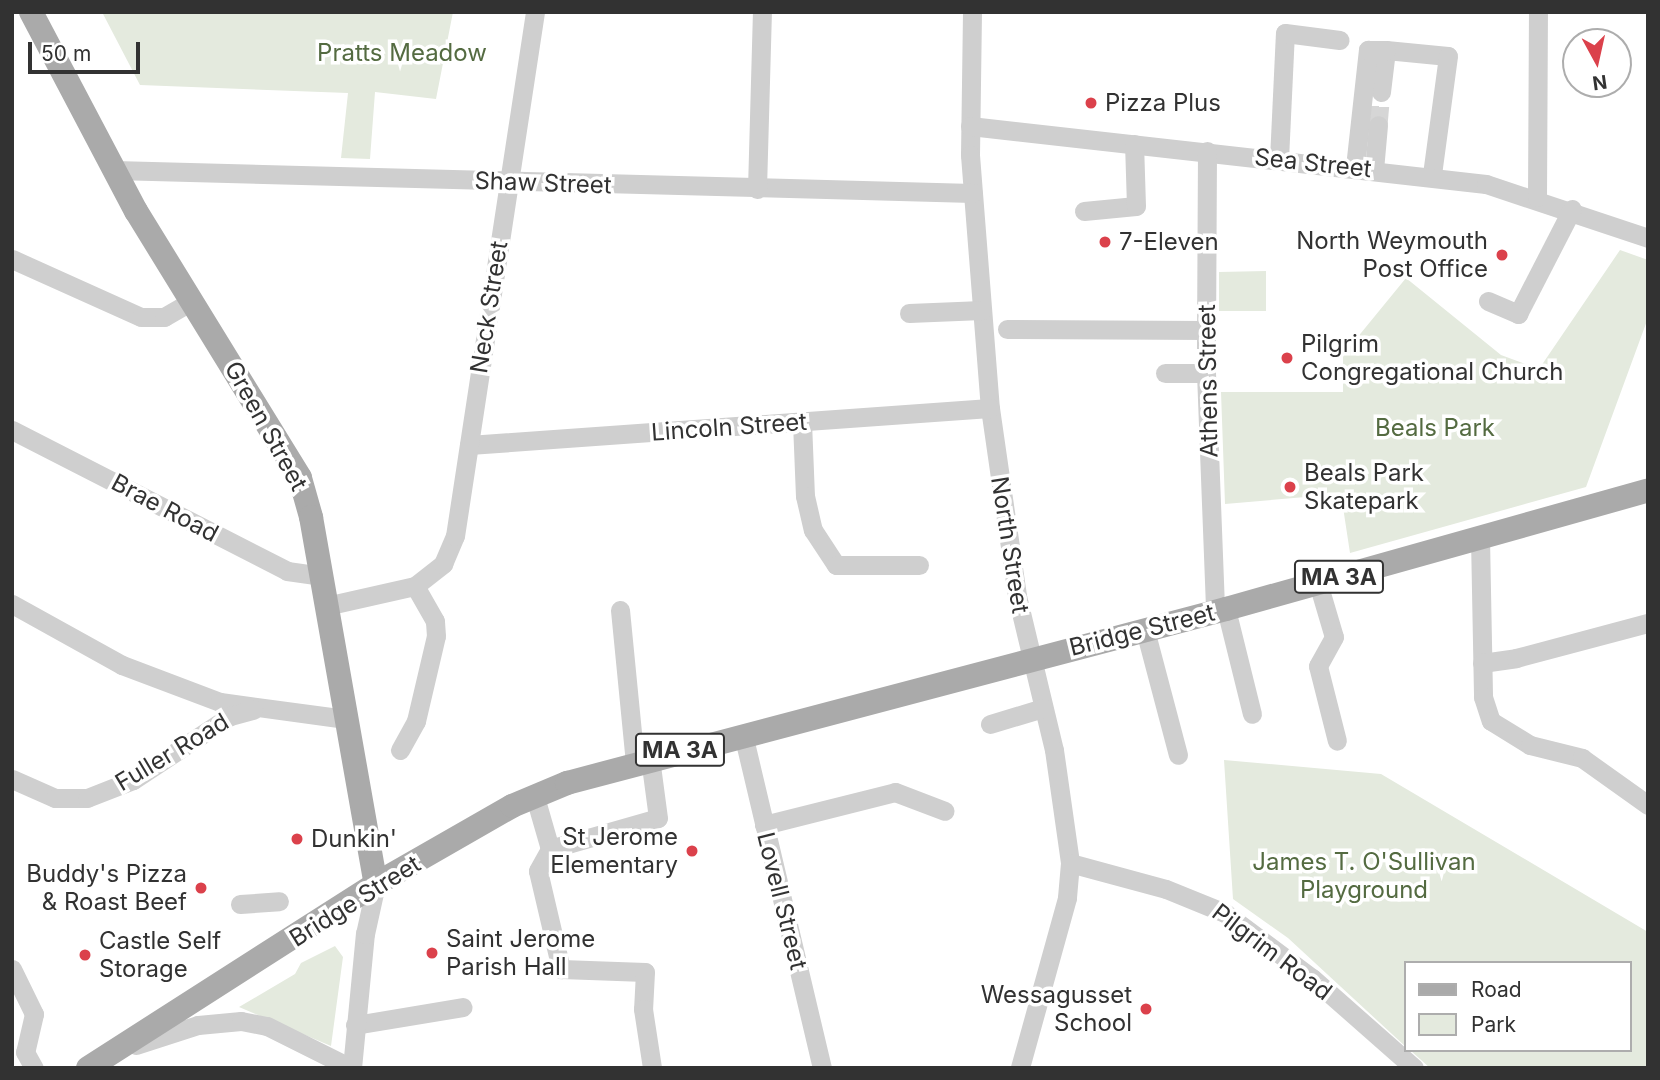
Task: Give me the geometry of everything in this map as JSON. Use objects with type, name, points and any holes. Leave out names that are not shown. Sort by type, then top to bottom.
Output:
[{"type":"main road","name":"Green Street","points":[[32,12],[114,170],[300,478],[321,576],[376,884]]},
{"type":"main road","name":"Bridge Street","points":[[98,1061],[376,884],[535,797],[642,760],[1220,610],[1648,490]]},
{"type":"street","name":"Neck Street","points":[[326,606],[415,586],[443,564],[455,536],[535,12]]},
{"type":"street","points":[[757,189],[762,12]]},
{"type":"street","name":"North Street","points":[[972,12],[970,126],[973,193],[990,408],[1028,659],[1043,708],[1070,863],[1067,898],[1020,1068]]},
{"type":"street","points":[[1537,198],[1538,12]]},
{"type":"street","points":[[1279,159],[1285,33],[1340,40]]},
{"type":"street","points":[[1381,92],[1386,50]]},
{"type":"street","points":[[1364,168],[1368,51],[1386,50],[1448,56],[1432,175]]},
{"type":"street","points":[[1364,168],[1378,125]]},
{"type":"street","name":"Sea Street","points":[[970,126],[1432,175],[1537,198],[1648,238]]},
{"type":"street","points":[[1084,211],[1136,206],[1134,144]]},
{"type":"street","name":"Athens Street","points":[[1207,152],[1206,373],[1220,610],[1252,715]]},
{"type":"street","name":"Shaw Street","points":[[114,170],[973,193]]},
{"type":"street","points":[[1488,301],[1518,314],[1572,209]]},
{"type":"street","points":[[12,259],[141,317],[164,317],[192,301]]},
{"type":"street","points":[[909,313],[982,310]]},
{"type":"street","points":[[1007,329],[1207,330]]},
{"type":"street","points":[[1166,373],[1206,373]]},
{"type":"street","name":"Lincoln Street","points":[[469,445],[990,408]]},
{"type":"street","points":[[802,422],[805,496],[813,530],[836,565],[919,565]]},
{"type":"street","name":"Brae Road","points":[[12,430],[287,571],[321,576]]},
{"type":"street","points":[[1480,538],[1483,697],[1492,721],[1530,745],[1582,758],[1648,805]]},
{"type":"street","points":[[1318,583],[1334,637],[1318,666],[1336,741]]},
{"type":"street","points":[[400,750],[416,720],[436,636],[435,621],[415,586]]},
{"type":"street","points":[[12,604],[122,666],[254,710],[346,719]]},
{"type":"street","points":[[550,849],[658,818],[642,760],[620,610]]},
{"type":"street","points":[[1482,663],[1516,658],[1648,623]]},
{"type":"street","points":[[1145,630],[1178,755]]},
{"type":"street","points":[[990,724],[1043,708]]},
{"type":"street","name":"Fuller Road","points":[[12,779],[55,798],[87,798],[133,780],[230,716],[254,710]]},
{"type":"street","name":"Lovell Street","points":[[743,734],[822,1068]]},
{"type":"street","points":[[764,825],[895,793],[944,811]]},
{"type":"street","points":[[535,797],[550,849],[538,871],[561,969],[645,972],[643,1009],[652,1068]]},
{"type":"street","name":"Pilgrim Road","points":[[1070,863],[1166,889],[1225,913],[1312,978],[1414,1068]]},
{"type":"street","points":[[98,1061],[198,1025],[241,1021],[267,1026],[351,1068],[365,934],[376,884]]},
{"type":"street","points":[[240,904],[279,901]]},
{"type":"street","points":[[12,969],[34,1014],[25,1052],[34,1068]]},
{"type":"street","points":[[355,1025],[463,1007]]},
{"type":"green space","name":"Pratts Meadow","points":[[102,12],[453,12],[436,99],[375,92],[370,159],[341,158],[348,93],[140,85]]},
{"type":"green space","name":"Beals Park","points":[[1620,250],[1648,260],[1648,318],[1586,487],[1350,553],[1341,494],[1225,504],[1221,392],[1343,392],[1343,355],[1406,278],[1501,355],[1539,369]]},
{"type":"green space","points":[[1266,271],[1266,311],[1219,311],[1219,272]]},
{"type":"green space","name":"James T. O'Sullivan Playground","points":[[1224,760],[1381,774],[1648,932],[1648,1068],[1430,1068],[1412,1052],[1632,1052],[1632,961],[1404,961],[1404,1045],[1288,938],[1233,899]]},
{"type":"green space","points":[[335,946],[343,957],[331,1046],[239,1007],[295,974],[301,963]]},
{"type":"tunnel","points":[[1378,125],[1381,92]]},
{"type":"place","name":"Pizza Plus","points":[[1091,103]]},
{"type":"place","name":"7-Eleven","points":[[1105,242]]},
{"type":"place","name":"North Weymouth Post Office","points":[[1502,255]]},
{"type":"place","name":"Pilgrim Congregational Church","points":[[1287,358]]},
{"type":"place","name":"Beals Park Skatepark","points":[[1290,487]]},
{"type":"place","name":"Dunkin'","points":[[297,839]]},
{"type":"place","name":"St Jerome Elementary","points":[[692,851]]},
{"type":"place","name":"Buddy's Pizza & Roast Beef","points":[[201,888]]},
{"type":"place","name":"Saint Jerome Parish Hall","points":[[432,953]]},
{"type":"place","name":"Castle Self Storage","points":[[85,955]]},
{"type":"place","name":"Wessagusset School","points":[[1146,1009]]}]
